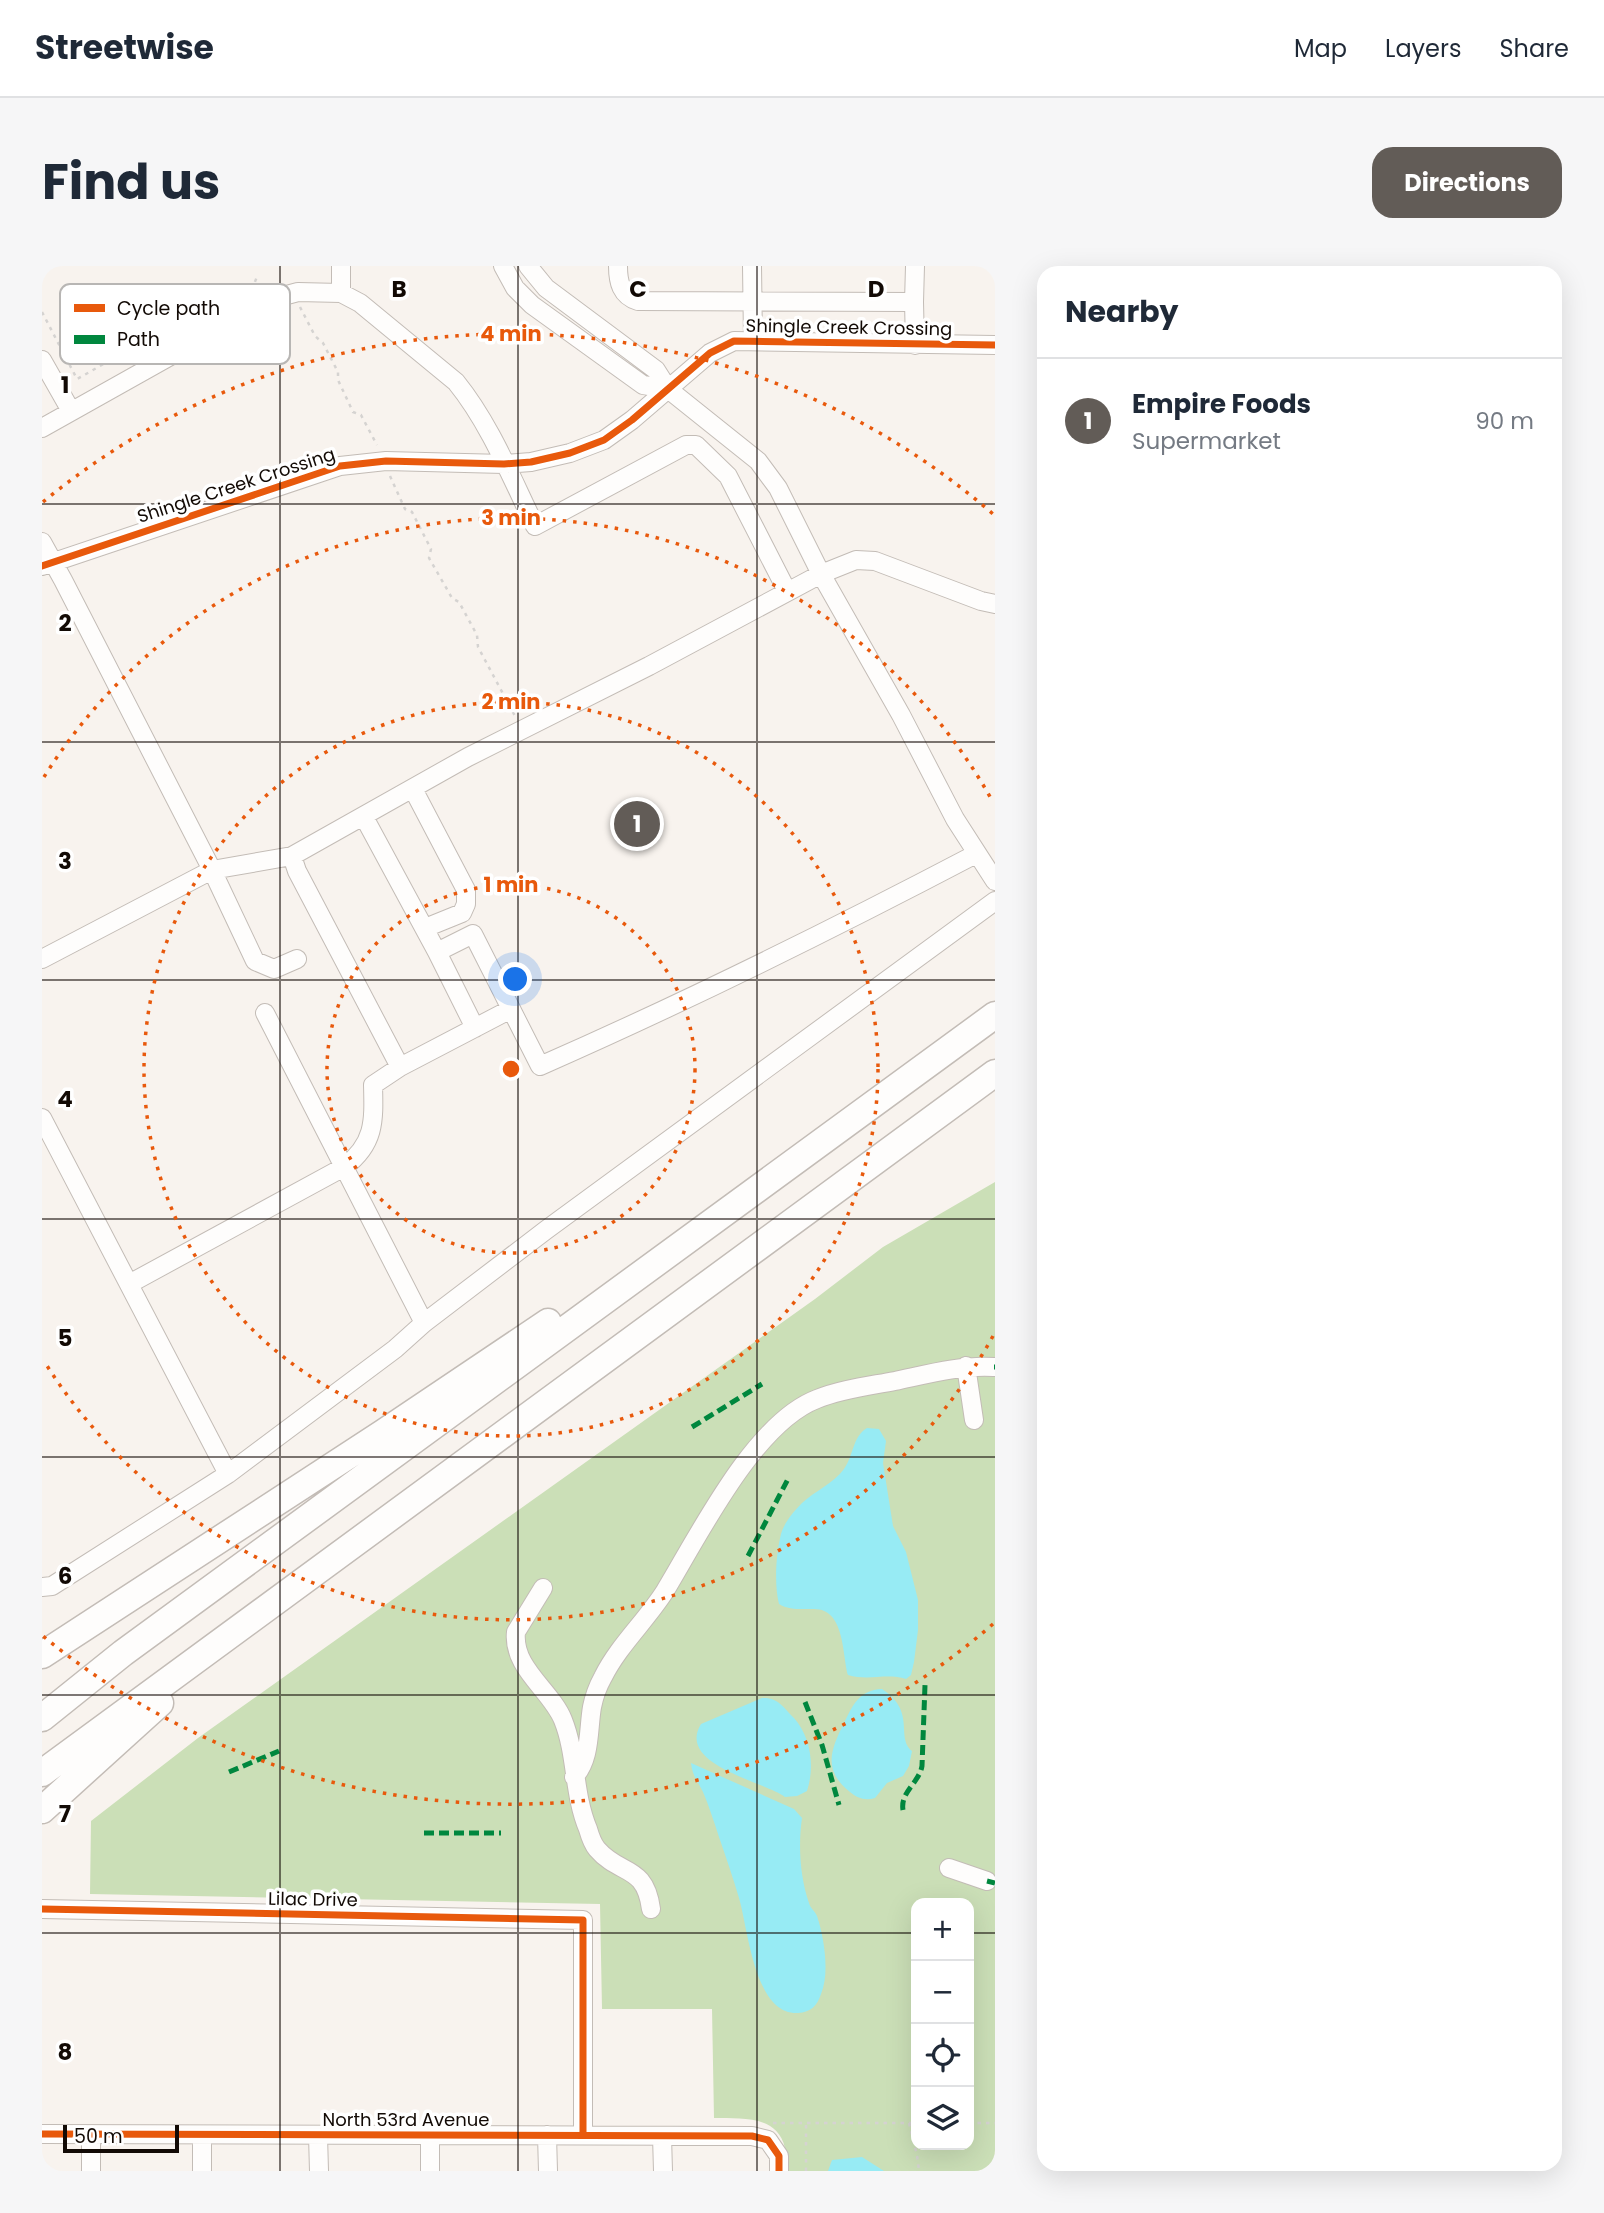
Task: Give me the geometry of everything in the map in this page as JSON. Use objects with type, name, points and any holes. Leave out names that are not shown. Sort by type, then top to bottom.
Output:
[{"type":"highway","points":[[42,1718],[122,1653],[992,1017]]},
{"type":"highway","points":[[42,1773],[993,1074]]},
{"type":"highway","points":[[42,1654],[773,1178]]},
{"type":"highway","points":[[42,1810],[289,1590]]},
{"type":"street","points":[[341,266],[341,293]]},
{"type":"street","points":[[503,266],[515,288],[532,305],[643,385],[668,389]]},
{"type":"street","points":[[528,266],[546,288],[656,370],[668,389],[758,461],[778,488],[821,574],[976,854],[995,881]]},
{"type":"street","points":[[618,266],[618,278],[624,293],[629,299],[638,301],[914,302]]},
{"type":"street","points":[[752,266],[753,340]]},
{"type":"street","points":[[915,266],[915,345]]},
{"type":"street","points":[[290,294],[341,293],[360,303],[456,382],[468,397],[535,526],[686,445],[696,445],[728,476],[788,591]]},
{"type":"street","name":"Shingle Creek Crossing","points":[[47,564],[340,466],[386,461],[504,464],[531,462],[570,453],[604,440],[710,353],[734,341],[995,345]]},
{"type":"street","points":[[42,360],[49,387],[71,411]]},
{"type":"street","points":[[42,428],[155,364]]},
{"type":"street","points":[[42,542],[47,564],[212,870],[255,961],[274,969],[297,959]]},
{"type":"street","points":[[42,959],[212,870],[292,856],[468,757],[649,666],[821,574],[856,560],[875,561],[995,604]]},
{"type":"street","points":[[413,789],[466,890],[466,904],[462,913],[425,928]]},
{"type":"street","points":[[364,817],[438,952],[475,1028]]},
{"type":"street","points":[[438,952],[473,934],[540,1066],[747,969],[976,854]]},
{"type":"street","points":[[292,856],[297,871],[400,1067]]},
{"type":"street","points":[[42,1587],[52,1586],[228,1474],[395,1349],[424,1323],[546,1230],[995,901]]},
{"type":"street","points":[[129,1284],[358,1157],[373,1125],[373,1085],[400,1067],[511,1009]]},
{"type":"street","points":[[265,1013],[424,1323]]},
{"type":"street","points":[[42,1118],[228,1474]]},
{"type":"street","points":[[574,1777],[585,1757],[592,1705],[606,1672],[663,1594],[713,1507],[768,1436],[797,1410],[817,1399],[966,1366],[994,1367]]},
{"type":"street","points":[[966,1366],[974,1420]]},
{"type":"street","points":[[543,1588],[516,1632],[515,1640],[528,1669],[562,1716],[569,1737],[577,1798],[594,1846],[643,1881],[648,1890],[651,1909]]},
{"type":"street","points":[[949,1868],[987,1881]]},
{"type":"street","name":"Lilac Drive","points":[[42,1909],[583,1920],[583,2135]]},
{"type":"street","name":"North 53rd Avenue","points":[[42,2134],[760,2138]]},
{"type":"street","points":[[91,2135],[91,2171]]},
{"type":"street","points":[[202,2135],[202,2171]]},
{"type":"street","points":[[318,2135],[319,2171]]},
{"type":"street","points":[[430,2135],[430,2171]]},
{"type":"street","points":[[547,2135],[548,2171]]},
{"type":"street","points":[[662,2136],[663,2171]]},
{"type":"street","points":[[760,2138],[779,2156],[779,2171]]},
{"type":"path","points":[[254,284],[258,274]]},
{"type":"path","points":[[298,292],[300,307],[338,372],[338,380],[353,412],[361,415],[386,461],[390,479],[405,509],[412,512],[431,549],[429,558],[452,598],[459,602],[477,635],[478,647],[523,729]]},
{"type":"path","points":[[42,312],[60,346]]},
{"type":"path","points":[[69,364],[77,379],[105,364]]},
{"type":"path","points":[[760,2138],[774,2122],[909,2123],[919,2171]]},
{"type":"path","points":[[806,2123],[806,2171]]},
{"type":"path","points":[[974,2123],[995,2123]]},
{"type":"green space","points":[[995,1182],[995,2171],[786,2171],[785,2148],[774,2129],[746,2119],[714,2118],[712,2009],[602,2009],[600,1904],[90,1894],[91,1821],[198,1738],[815,1299],[883,1247]]},
{"type":"water","points":[[867,1428],[879,1429],[886,1441],[883,1463],[893,1526],[906,1552],[918,1600],[914,1662],[911,1675],[906,1679],[848,1675],[840,1633],[831,1615],[823,1610],[783,1606],[779,1604],[777,1596],[777,1560],[784,1526],[802,1503],[840,1474],[858,1436]]},
{"type":"water","points":[[882,1689],[899,1706],[905,1739],[912,1751],[909,1766],[903,1776],[887,1783],[875,1798],[865,1799],[850,1792],[835,1776],[832,1767],[833,1750],[844,1723],[862,1695]]},
{"type":"water","points":[[762,1698],[777,1701],[784,1707],[800,1726],[808,1743],[811,1762],[809,1782],[807,1791],[797,1796],[785,1797],[725,1770],[700,1750],[697,1738],[701,1724]]},
{"type":"water","points":[[691,1763],[794,1809],[802,1818],[802,1872],[810,1905],[820,1925],[826,1966],[821,1994],[810,2010],[798,2013],[783,2010],[771,2000],[762,1985],[755,1968],[732,1875]]},
{"type":"water","points":[[862,2157],[884,2171],[828,2171],[832,2160]]},
{"type":"marked path","points":[[692,1427],[762,1384]]},
{"type":"marked path","points":[[748,1556],[788,1479]]},
{"type":"marked path","points":[[903,1810],[904,1798],[922,1766],[925,1685]]},
{"type":"marked path","points":[[805,1702],[822,1745],[839,1805]]},
{"type":"marked path","points":[[229,1772],[279,1751]]},
{"type":"marked path","points":[[424,1833],[501,1833]]},
{"type":"marked path","points":[[987,1881],[995,1883]]},
{"type":"cycle path","points":[[42,566],[340,466],[386,461],[504,464],[531,462],[570,453],[604,440],[632,420],[710,353],[734,341],[995,345]]},
{"type":"cycle path","points":[[42,1909],[583,1920],[583,2135]]},
{"type":"cycle path","points":[[42,2134],[752,2136],[768,2140],[779,2156],[779,2171]]},
{"type":"place","name":"Empire Foods","points":[[637,824]]}]
